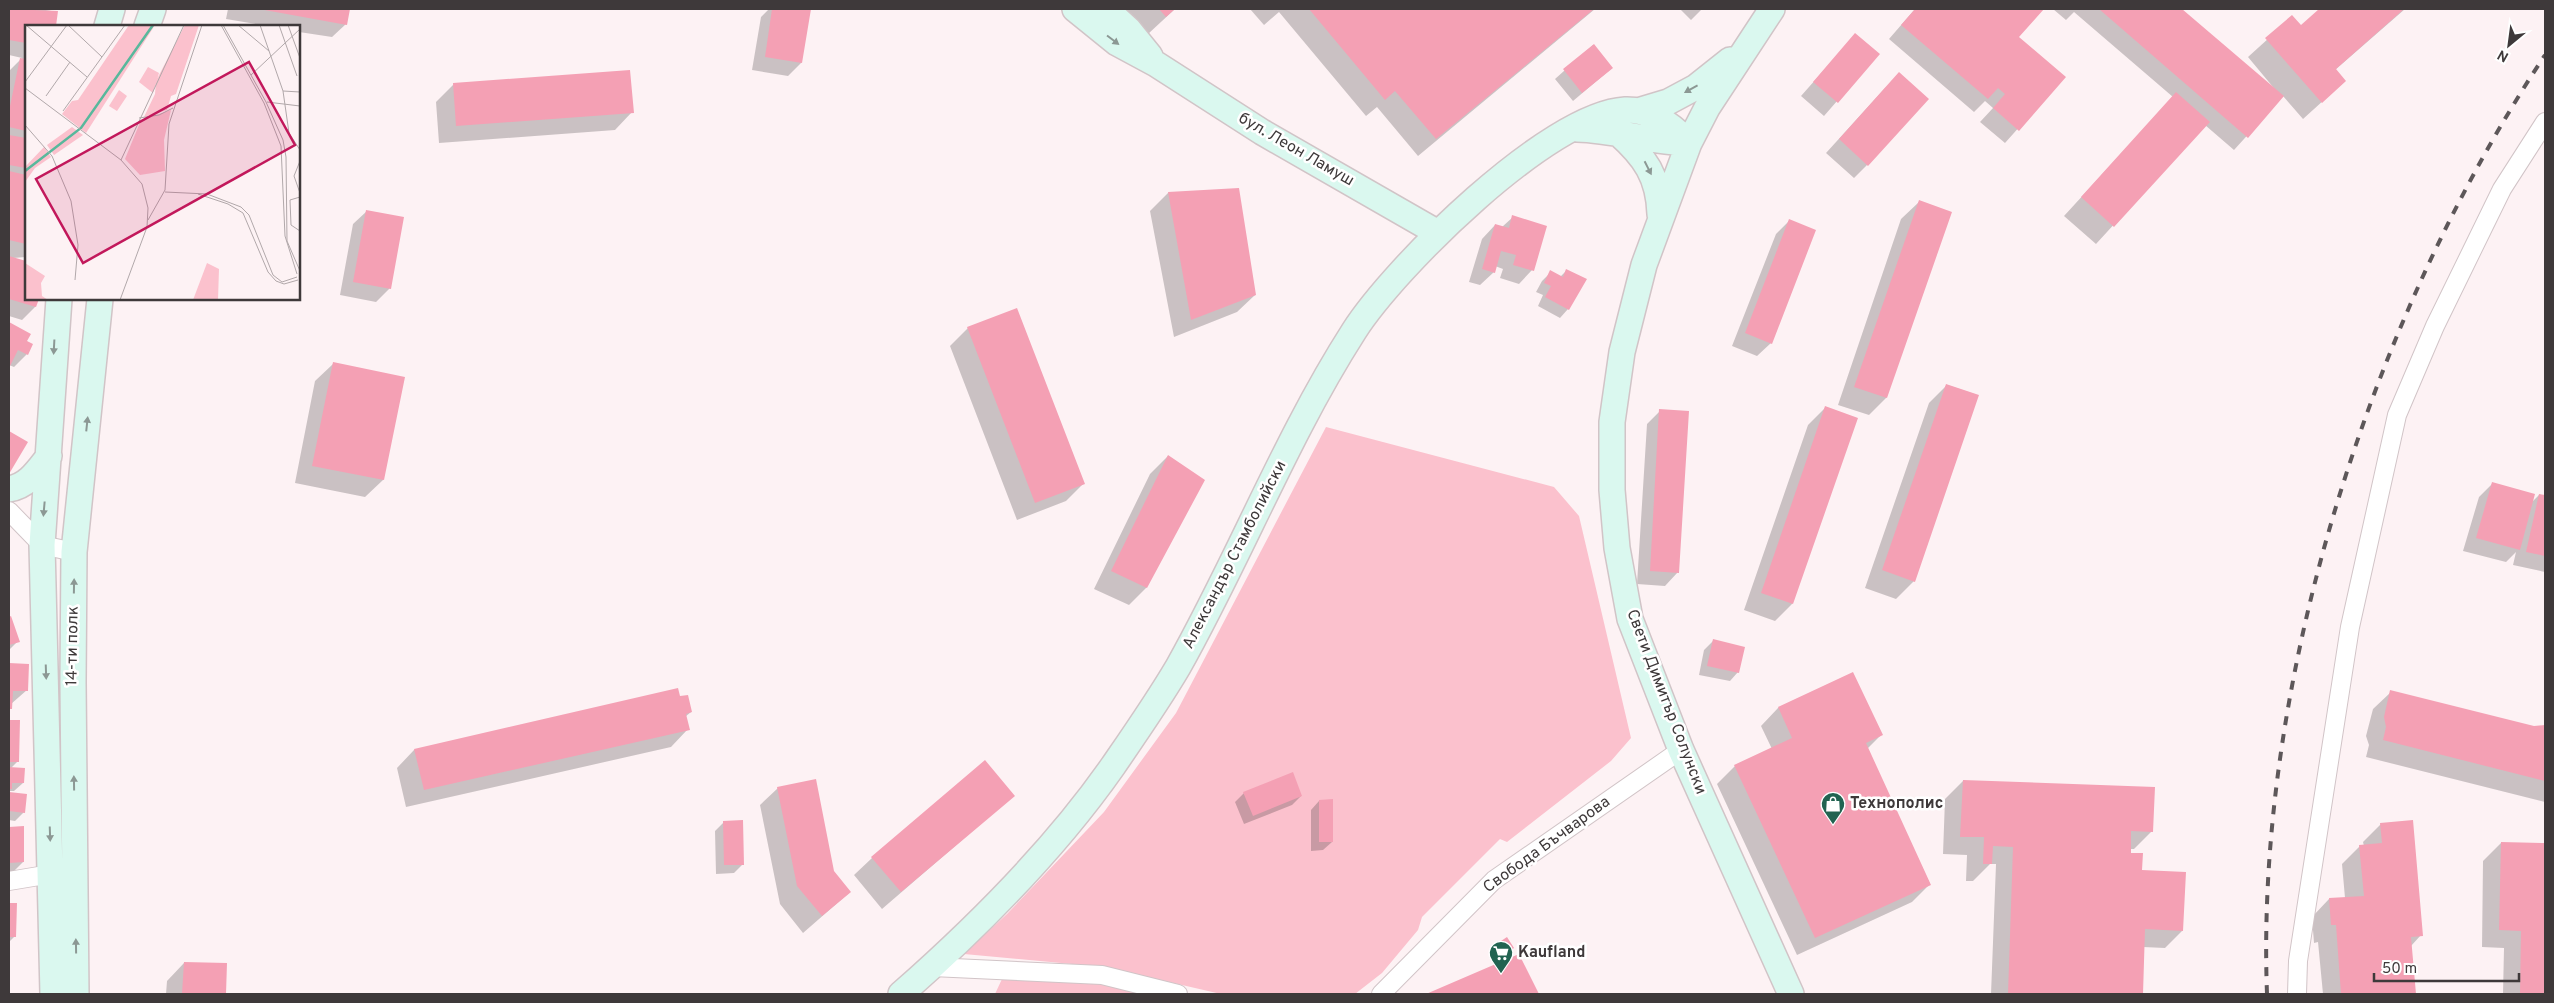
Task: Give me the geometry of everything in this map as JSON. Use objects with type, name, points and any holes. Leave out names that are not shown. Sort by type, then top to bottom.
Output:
[{"type":"street","points":[[107,25],[112,9]]},
{"type":"street","points":[[147,25],[153,9]]},
{"type":"street","name":"бул. Леон Ламуш","points":[[1075,9],[1117,43],[1156,64],[1262,132],[1438,233]]},
{"type":"street","name":"бул. Леон Ламуш","points":[[1106,9],[1129,30],[1156,64]]},
{"type":"street","name":"Свети Димитър Солунски","points":[[1772,9],[1707,108],[1689,143],[1660,216],[1644,265],[1622,352],[1612,422],[1612,490],[1616,548],[1630,619],[1681,750],[1791,994]]},
{"type":"street","points":[[1638,111],[1668,102],[1696,87],[1744,50]]},
{"type":"street","name":"Александър Стамболийски","points":[[901,994],[932,967],[1055,843],[1112,768],[1177,668],[1308,410],[1355,330],[1390,282],[1438,233],[1506,174],[1543,146],[1595,117],[1623,110],[1638,111]]},
{"type":"street","points":[[1638,111],[1660,119],[1674,128],[1689,143]]},
{"type":"street","points":[[2297,994],[2298,961],[2350,627],[2398,415],[2435,326],[2502,189],[2545,122]]},
{"type":"street","points":[[1574,129],[1616,132],[1664,142],[1689,143]]},
{"type":"street","points":[[1616,132],[1644,160],[1659,192],[1660,216]]},
{"type":"street","name":"14-ти полк","points":[[53,994],[42,546],[59,300]]},
{"type":"street","name":"14-ти полк","points":[[76,994],[72,682],[74,552],[100,300]]},
{"type":"street","points":[[9,489],[18,488],[32,478],[49,456]]},
{"type":"street","points":[[9,511],[42,546],[74,552]]},
{"type":"street","name":"Свобода Бъчварова","points":[[1381,994],[1494,880],[1681,750]]},
{"type":"street","points":[[9,881],[51,874]]},
{"type":"street","points":[[932,967],[1102,975],[1178,994]]},
{"type":"shaded area","points":[[1326,427],[1554,487],[1579,516],[1631,738],[1611,761],[1507,842],[1500,839],[1422,917],[1418,930],[1382,973],[1355,994],[1221,994],[1104,967],[964,954],[1007,914],[1104,812],[1176,713]]},
{"type":"shaded area","points":[[1002,979],[1100,982],[1143,994],[995,994]]},
{"type":"building","points":[[9,9],[58,11],[56,25],[25,25],[25,43],[9,40]]},
{"type":"building","points":[[259,9],[350,9],[347,25]]},
{"type":"building","points":[[772,9],[811,9],[802,63],[765,57]]},
{"type":"building","points":[[1159,9],[1175,9],[1166,17]]},
{"type":"building","points":[[1309,9],[1594,9],[1436,139],[1395,91],[1385,100]]},
{"type":"building","points":[[1915,9],[2044,9],[2019,37],[2066,77],[2019,131],[1993,108],[2005,94],[1998,88],[1988,99],[1901,25]]},
{"type":"building","points":[[2099,9],[2182,9],[2284,96],[2248,138]]},
{"type":"building","points":[[2319,9],[2404,9],[2336,69],[2346,81],[2322,103],[2265,38],[2292,15],[2301,25]]},
{"type":"building","points":[[1855,33],[1880,54],[1838,103],[1813,82]]},
{"type":"building","points":[[1594,44],[1613,68],[1582,93],[1563,69]]},
{"type":"building","points":[[20,58],[25,59],[25,131],[9,127],[9,111]]},
{"type":"building","points":[[630,70],[634,113],[456,126],[453,83]]},
{"type":"building","points":[[1899,72],[1929,99],[1868,166],[1839,139]]},
{"type":"building","points":[[2176,92],[2210,122],[2114,227],[2081,197]]},
{"type":"building","points":[[9,135],[25,138],[25,168],[9,165]]},
{"type":"building","points":[[9,171],[25,175],[25,244],[9,240]]},
{"type":"building","points":[[1239,188],[1256,295],[1191,320],[1168,192]]},
{"type":"building","points":[[1919,200],[1952,212],[1887,398],[1854,387]]},
{"type":"building","points":[[366,210],[404,217],[391,289],[353,282]]},
{"type":"building","points":[[1512,215],[1547,226],[1534,271],[1513,265],[1516,255],[1501,251],[1495,273],[1482,269],[1495,224],[1509,228]]},
{"type":"building","points":[[1789,219],[1816,230],[1772,344],[1745,333]]},
{"type":"building","points":[[9,256],[25,261],[25,300],[39,300],[36,307],[9,299]]},
{"type":"building","points":[[1566,269],[1587,279],[1569,310],[1545,297],[1551,286],[1544,283],[1550,270],[1563,277]]},
{"type":"building","points":[[1017,308],[1085,484],[1035,503],[967,327]]},
{"type":"building","points":[[9,322],[31,334],[27,341],[33,344],[28,355],[18,350],[9,368]]},
{"type":"building","points":[[333,362],[405,377],[384,480],[312,466]]},
{"type":"building","points":[[1946,384],[1979,395],[1915,582],[1882,570]]},
{"type":"building","points":[[1825,406],[1858,418],[1793,604],[1761,593]]},
{"type":"building","points":[[1659,409],[1689,411],[1679,573],[1650,571]]},
{"type":"building","points":[[9,431],[28,442],[9,474]]},
{"type":"building","points":[[1168,455],[1205,480],[1147,588],[1111,571]]},
{"type":"building","points":[[2492,482],[2535,494],[2520,550],[2476,538]]},
{"type":"building","points":[[2539,494],[2545,495],[2545,556],[2526,552]]},
{"type":"building","points":[[11,616],[20,642],[9,645],[9,617]]},
{"type":"building","points":[[1713,639],[1745,647],[1739,673],[1707,666]]},
{"type":"building","points":[[9,663],[29,664],[28,691],[13,691],[12,709],[9,709]]},
{"type":"building","name":"Технополис","points":[[1853,672],[1883,735],[1866,743],[1931,885],[1815,938],[1734,765],[1792,738],[1778,707]]},
{"type":"building","points":[[678,688],[680,696],[688,695],[692,712],[686,714],[690,730],[424,790],[414,749]]},
{"type":"building","points":[[2390,690],[2534,726],[2545,725],[2545,781],[2383,740],[2386,727],[2384,717]]},
{"type":"building","points":[[9,720],[20,720],[19,762],[9,762]]},
{"type":"building","points":[[985,760],[1015,796],[901,892],[871,857]]},
{"type":"building","points":[[9,767],[25,768],[24,783],[12,783],[12,789],[9,789]]},
{"type":"building","points":[[1293,772],[1302,796],[1253,816],[1243,792]]},
{"type":"building","points":[[816,779],[834,871],[851,892],[822,916],[797,886],[777,787]]},
{"type":"building","points":[[1963,780],[2155,787],[2153,832],[2131,831],[2131,853],[2143,853],[2142,870],[2186,872],[2183,931],[2145,929],[2143,994],[2008,994],[2013,847],[1993,846],[1992,864],[1983,864],[1984,837],[1960,837]]},
{"type":"building","points":[[9,792],[27,794],[25,813],[9,811]]},
{"type":"building","points":[[1333,799],[1333,842],[1319,842],[1319,800]]},
{"type":"building","points":[[743,820],[744,865],[724,865],[723,821]]},
{"type":"building","points":[[2413,820],[2423,936],[2411,937],[2416,994],[2341,994],[2336,925],[2331,925],[2329,898],[2364,896],[2359,845],[2382,843],[2380,823]]},
{"type":"building","points":[[24,826],[24,862],[9,863],[9,827]]},
{"type":"building","points":[[2501,842],[2545,843],[2545,994],[2520,994],[2521,931],[2499,930]]},
{"type":"building","points":[[9,903],[17,903],[16,937],[9,937]]},
{"type":"building","points":[[1507,937],[1514,948],[1508,952],[1501,941]]},
{"type":"building","name":"Kaufland","points":[[1519,954],[1539,994],[1426,994]]},
{"type":"building","points":[[184,962],[227,963],[226,994],[182,994]]},
{"type":"railway","points":[[2267,994],[2268,874],[2281,752],[2304,628],[2337,505],[2378,384],[2427,268],[2483,157],[2545,55]]},
{"type":"place","name":"Технополис","points":[[1833,825]]},
{"type":"place","name":"Kaufland","points":[[1501,974]]}]
